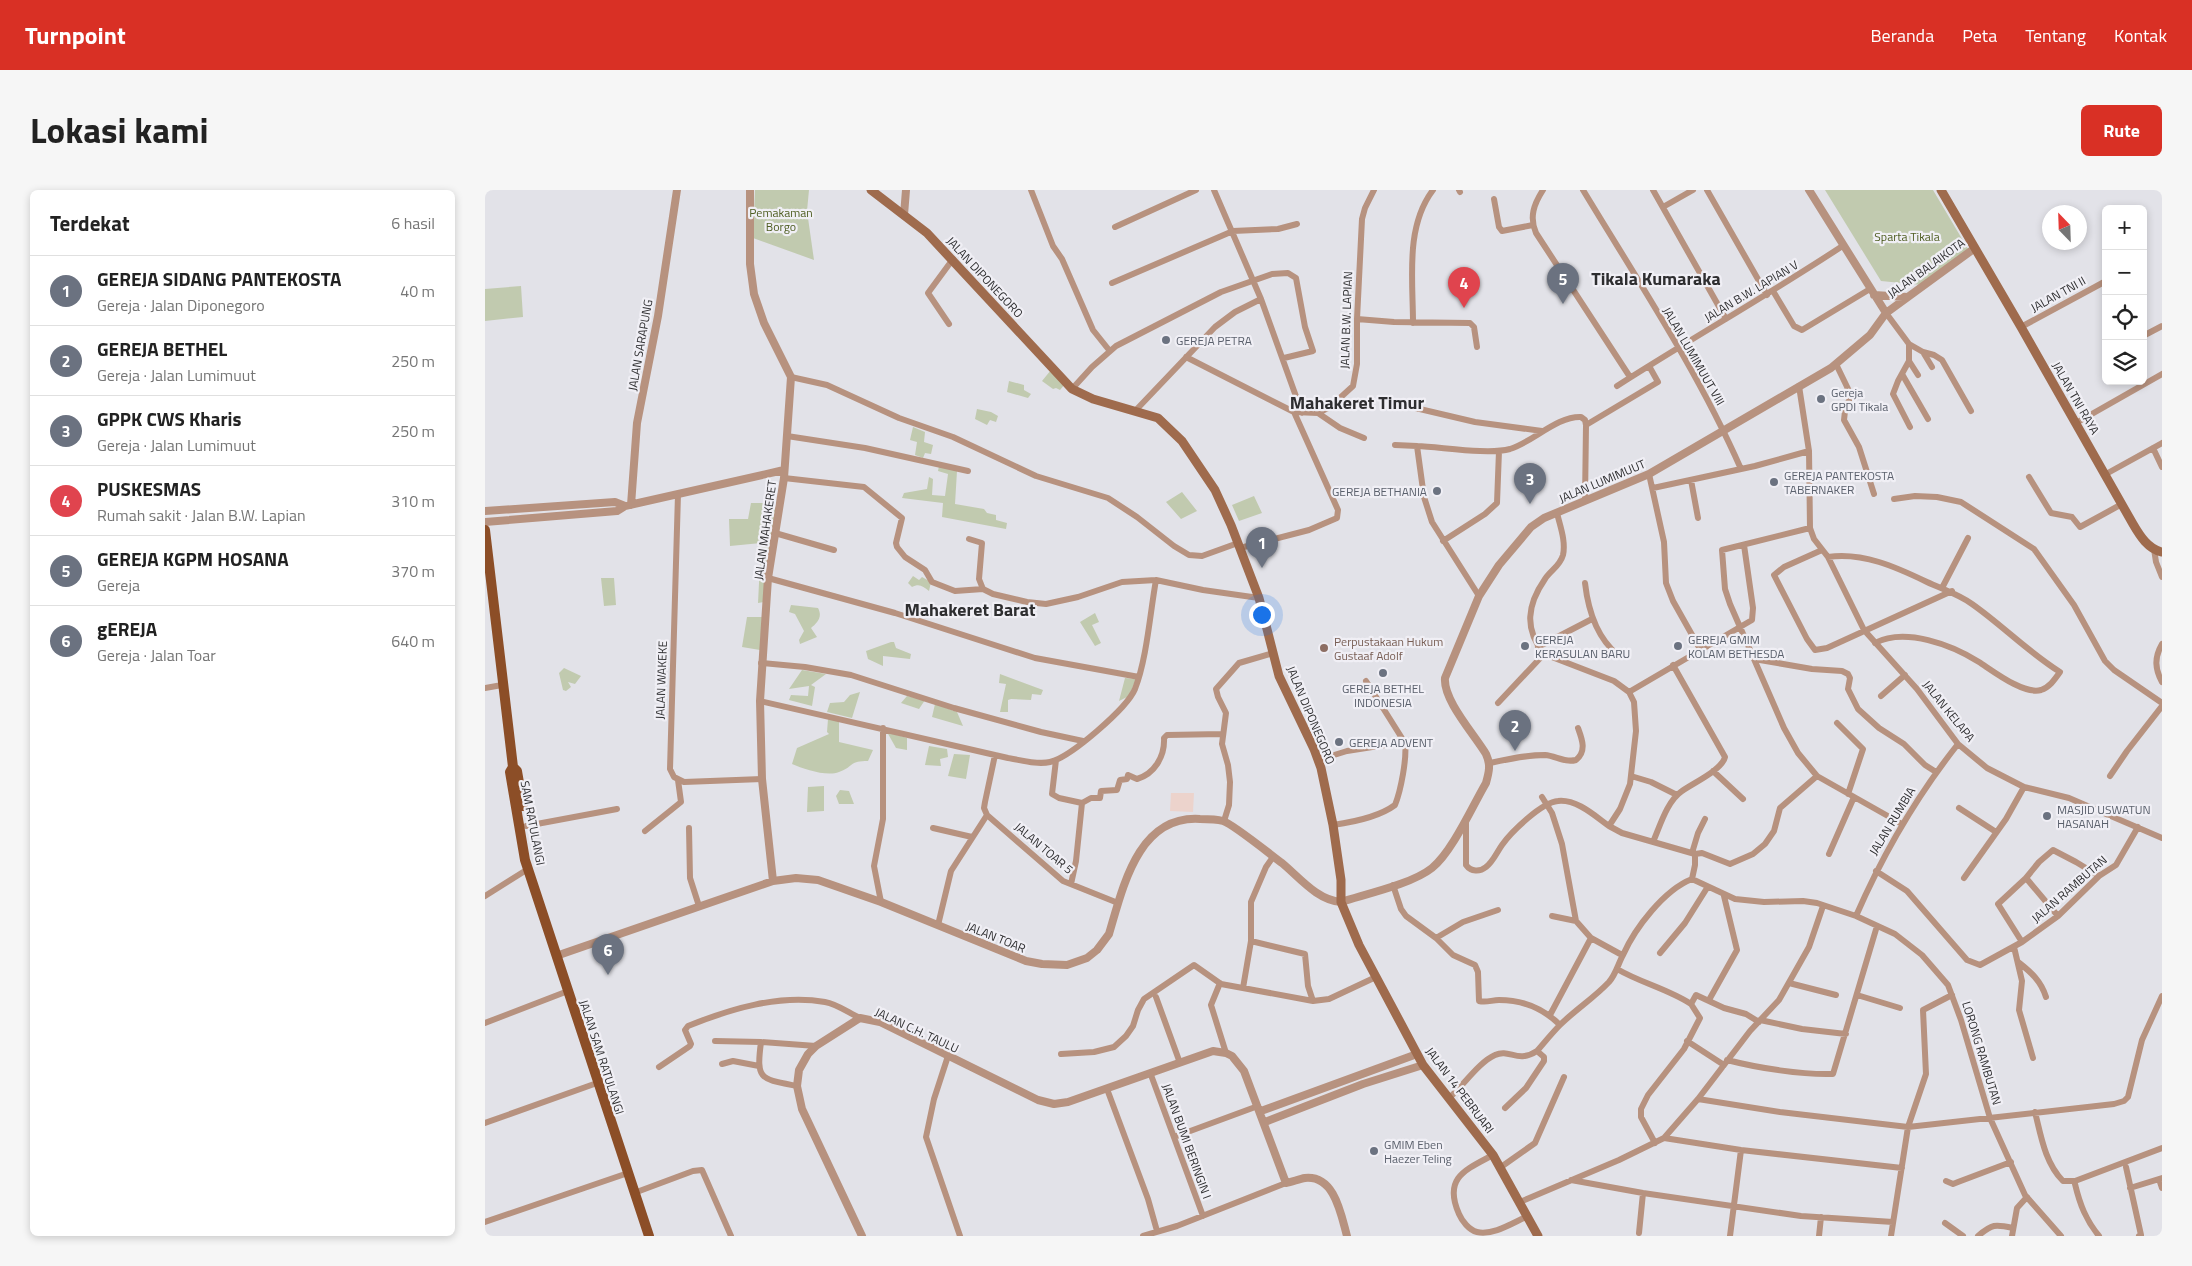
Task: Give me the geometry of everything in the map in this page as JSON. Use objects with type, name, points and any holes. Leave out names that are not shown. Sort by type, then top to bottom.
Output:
[{"type":"main road","name":"JALAN DIPONEGORO","points":[[871,190],[927,233],[1073,389],[1093,399],[1158,418],[1168,426],[1190,452],[1215,490],[1239,546],[1259,598],[1285,691],[1318,760],[1333,825],[1341,880],[1341,902]]},
{"type":"main road","name":"JALAN BALAIKOTA","points":[[1941,190],[1975,248]]},
{"type":"main road","name":"JALAN TNI RAYA","points":[[1975,248],[2138,532],[2158,551]]},
{"type":"main road","points":[[485,530],[488,591],[513,767],[517,771],[532,859],[533,884]]},
{"type":"main road","name":"SAM RATULANGI","points":[[513,767],[510,772],[528,868],[533,884]]},
{"type":"main road","name":"JALAN SAM RATULANGI","points":[[533,884],[597,1083],[649,1236]]},
{"type":"main road","name":"JALAN 14 PEBRUARI","points":[[1341,902],[1359,945],[1423,1065],[1493,1155],[1538,1236]]},
{"type":"street","name":"JALAN SARAPUNG","points":[[628,505],[637,424],[657,316],[677,190]]},
{"type":"street","points":[[750,190],[750,264],[754,294],[764,323],[791,377],[827,385],[899,418],[953,437],[1037,476],[1108,498],[1189,555],[1202,556],[1309,530],[1338,516],[1336,507],[1295,412]]},
{"type":"street","points":[[904,215],[906,190]]},
{"type":"street","points":[[1031,190],[1053,246],[1061,258],[1093,330],[1109,350]]},
{"type":"street","points":[[1115,227],[1196,190]]},
{"type":"street","points":[[1214,190],[1261,299],[1284,358],[1302,413]]},
{"type":"street","name":"JALAN B.W. LAPIAN","points":[[1318,413],[1330,407],[1353,386],[1357,364],[1357,319],[1362,220],[1365,208],[1374,190]]},
{"type":"street","points":[[1413,323],[1415,231],[1420,212],[1433,190]]},
{"type":"street","points":[[1543,190],[1533,208],[1533,225],[1548,252],[1630,378]]},
{"type":"street","name":"JALAN LUMIMUUT VIII","points":[[1583,190],[1677,348],[1724,431],[1741,469]]},
{"type":"street","points":[[1653,190],[1726,319]]},
{"type":"street","points":[[1663,207],[1693,190]]},
{"type":"street","points":[[1707,190],[1770,293],[1789,320],[1799,330],[1807,328],[1872,292],[1907,297]]},
{"type":"street","points":[[1809,190],[1886,313],[1909,344],[1942,360],[1971,411]]},
{"type":"street","points":[[1494,200],[1500,229],[1505,232],[1533,225]]},
{"type":"street","points":[[1112,283],[1233,231],[1278,229],[1297,224]]},
{"type":"street","name":"JALAN B.W. LAPIAN V","points":[[1617,386],[1845,246]]},
{"type":"street","name":"JALAN BALAIKOTA","points":[[1886,313],[1975,248]]},
{"type":"street","points":[[949,324],[928,293],[953,259]]},
{"type":"street","points":[[1073,389],[1109,350],[1126,340],[1221,292],[1253,279],[1282,272],[1296,278],[1305,327],[1313,351],[1284,358]]},
{"type":"street","name":"JALAN TNI II","points":[[2021,327],[2102,283]]},
{"type":"street","points":[[1135,410],[1215,326],[1235,312],[1261,299]]},
{"type":"street","name":"JALAN LUMIMUUT","points":[[1490,762],[1450,700],[1444,685],[1448,667],[1479,596],[1499,565],[1524,534],[1544,518],[1649,474],[1836,364],[1870,335],[1886,313]]},
{"type":"street","points":[[1357,319],[1413,323],[1470,323],[1473,327],[1477,347]]},
{"type":"street","points":[[2147,334],[2162,326]]},
{"type":"street","points":[[1909,344],[1909,361],[1893,394],[1910,428]]},
{"type":"street","points":[[1923,352],[1932,367]]},
{"type":"street","points":[[1186,357],[1295,412],[1318,413],[1340,428],[1364,438]]},
{"type":"street","points":[[1909,361],[1918,375]]},
{"type":"street","points":[[1836,364],[1851,395],[1844,420],[1859,448],[1874,494]]},
{"type":"street","points":[[1586,425],[1658,382],[1649,366]]},
{"type":"street","points":[[1902,374],[1928,419]]},
{"type":"street","points":[[2076,423],[2162,374]]},
{"type":"street","name":"JALAN MAHAKERET","points":[[773,881],[762,779],[761,663],[769,578],[784,470],[791,377]]},
{"type":"street","points":[[1799,386],[1809,450],[1810,528],[1722,550],[1725,589],[1739,627],[1787,734],[1798,753],[1817,776],[1902,824]]},
{"type":"street","points":[[1407,406],[1475,422],[1543,432]]},
{"type":"street","points":[[1395,445],[1499,451],[1524,444],[1543,432],[1577,416],[1584,419],[1586,425],[1585,501]]},
{"type":"street","points":[[787,436],[865,448],[968,471]]},
{"type":"street","points":[[2106,474],[2162,443]]},
{"type":"street","points":[[1417,446],[1426,505],[1432,522],[1479,596]]},
{"type":"street","points":[[2153,448],[2162,467]]},
{"type":"street","points":[[1653,488],[1741,469],[1809,450]]},
{"type":"street","points":[[1443,541],[1485,514],[1497,503],[1499,451]]},
{"type":"street","points":[[485,522],[617,511],[628,505],[784,470]]},
{"type":"street","points":[[1649,474],[1663,542],[1666,583],[1673,601],[1700,649]]},
{"type":"street","points":[[2029,477],[2051,513],[2072,517],[2080,527],[2122,504]]},
{"type":"street","points":[[783,478],[864,487],[903,518],[895,543],[905,557],[925,570],[932,582],[955,591],[983,589],[993,594],[1027,602],[1046,604],[1078,597],[1122,582],[1156,580],[1203,590],[1259,598]]},
{"type":"street","points":[[1691,480],[1698,518]]},
{"type":"street","name":"JALAN WAKEKE","points":[[678,780],[670,769],[669,758],[679,494]]},
{"type":"street","points":[[1894,499],[1915,496],[1937,497],[1961,502],[2034,549],[2073,605],[2105,661],[2114,670],[2162,705],[2110,776]]},
{"type":"street","points":[[485,511],[615,502],[628,505]]},
{"type":"street","points":[[496,510],[497,520]]},
{"type":"street","points":[[1557,513],[1564,541],[1563,554],[1558,566],[1545,579],[1535,596],[1529,615],[1538,647],[1543,654],[1614,681],[1629,692],[1636,714],[1628,792],[1609,826]]},
{"type":"street","name":"JALAN KELAPA","points":[[1810,528],[1821,550],[1828,557],[1864,630],[1905,675],[1957,744],[1987,768],[2024,787],[2063,796],[2162,838]]},
{"type":"street","points":[[775,533],[834,550]]},
{"type":"street","points":[[1941,588],[1968,538]]},
{"type":"street","points":[[969,539],[982,543],[979,579],[983,589]]},
{"type":"street","points":[[1629,692],[1700,649],[1748,623],[1754,615],[1744,545]]},
{"type":"street","points":[[1821,550],[1778,570],[1774,574],[1802,631],[1815,650],[1820,650],[1951,591]]},
{"type":"street","points":[[2158,551],[2156,562],[2162,577]]},
{"type":"street","points":[[1828,557],[1851,555],[1865,558],[1904,571],[1951,591],[1976,607],[2041,660],[2060,672],[2052,683],[2040,690],[2022,687],[1951,648],[1910,637],[1890,636],[1875,643]]},
{"type":"street","points":[[769,578],[895,613],[1035,658],[1139,676]]},
{"type":"street","points":[[760,701],[995,755],[1042,763],[1056,760],[1091,736],[1132,695],[1139,676],[1156,580]]},
{"type":"street","points":[[1585,583],[1592,619],[1611,648],[1618,655]]},
{"type":"street","points":[[1538,647],[1592,619]]},
{"type":"street","points":[[2162,644],[2156,659],[2156,668],[2162,682]]},
{"type":"street","points":[[1273,653],[1239,663],[1216,688],[1226,713],[1222,734],[1231,793],[1224,821],[1319,894],[1334,901],[1341,902],[1393,885],[1431,869],[1447,850],[1486,783],[1490,762],[1541,756],[1554,756],[1568,761],[1576,760],[1582,753],[1583,748],[1578,728]]},
{"type":"street","points":[[1498,703],[1543,654]]},
{"type":"street","points":[[1754,659],[1812,669],[1842,671],[1849,674],[1848,689],[1858,709],[1879,728],[1904,744],[1925,766],[1936,772]]},
{"type":"street","points":[[761,663],[805,667],[851,675],[954,708],[1041,732],[1083,741]]},
{"type":"street","points":[[1653,842],[1671,802],[1677,795],[1713,771],[1724,761],[1724,753],[1673,665]]},
{"type":"street","points":[[1881,696],[1905,675]]},
{"type":"street","points":[[1333,825],[1359,820],[1387,810],[1395,805],[1399,793],[1406,752],[1405,743],[1366,681]]},
{"type":"street","points":[[485,688],[502,685]]},
{"type":"street","points":[[1829,854],[1851,796],[1863,749],[1837,723]]},
{"type":"street","points":[[881,902],[874,866],[883,819],[883,728]]},
{"type":"street","points":[[1056,760],[1052,794],[1082,803],[1091,798],[1099,798],[1101,791],[1117,790],[1120,780],[1127,779],[1128,775],[1137,779],[1147,776],[1154,770],[1164,746],[1163,738],[1167,735],[1222,734]]},
{"type":"street","name":"JALAN RUMBIA","points":[[1856,916],[1876,871],[1902,824],[1957,744]]},
{"type":"street","points":[[1318,760],[1347,751],[1385,746]]},
{"type":"street","points":[[938,925],[951,871],[987,815],[984,808],[995,755]]},
{"type":"street","points":[[1713,771],[1743,798]]},
{"type":"street","points":[[1631,776],[1651,782],[1677,795]]},
{"type":"street","points":[[1466,817],[1466,865],[1473,870],[1480,870],[1490,863],[1503,843],[1547,804],[1560,800],[1582,807],[1622,833],[1693,854],[1702,853],[1729,864],[1757,851],[1765,844],[1772,834],[1780,808],[1817,776]]},
{"type":"street","points":[[645,831],[681,802],[678,780],[694,782],[762,779]]},
{"type":"street","points":[[1964,878],[2024,787]]},
{"type":"street","points":[[1541,797],[1552,813],[1562,844],[1576,921],[1591,938],[1622,955]]},
{"type":"street","points":[[1071,884],[1076,861],[1082,803]]},
{"type":"street","points":[[1959,808],[1996,832]]},
{"type":"street","points":[[526,826],[617,809]]},
{"type":"street","name":"JALAN TOAR 5","points":[[987,815],[1044,865],[1071,884],[1118,903]]},
{"type":"street","name":"JALAN TOAR","points":[[556,956],[773,881],[796,878],[817,880],[881,902],[1026,961],[1056,966],[1067,965],[1087,958],[1097,950],[1109,934],[1118,903],[1137,856],[1151,836],[1163,826],[1178,820],[1194,818],[1224,821]]},
{"type":"street","points":[[1449,1098],[1495,1055],[1506,1054],[1521,1058],[1537,1051],[1560,1025],[1609,981],[1617,970],[1622,955],[1653,910],[1675,888],[1692,879],[1695,865],[1693,854],[1698,832],[1705,819]]},
{"type":"street","name":"JALAN RAMBUTAN","points":[[1876,871],[1907,891],[1967,960],[1975,964],[1987,962],[2023,942],[2059,916],[2099,876],[2116,865],[2138,827]]},
{"type":"street","points":[[689,828],[689,878],[699,906]]},
{"type":"street","points":[[933,828],[973,837]]},
{"type":"street","points":[[2023,942],[1998,904],[2026,878],[2039,862],[2053,850],[2099,876]]},
{"type":"street","points":[[1243,988],[1251,941],[1251,902],[1266,867],[1273,857]]},
{"type":"street","points":[[485,896],[528,868]]},
{"type":"street","points":[[2026,878],[2059,916]]},
{"type":"street","name":"LORONG RAMBUTAN","points":[[1692,879],[1724,896],[1735,899],[1764,902],[1799,901],[1823,906],[1856,916],[1908,942],[1948,985],[1990,1118],[2114,1104],[2124,1101],[2128,1097],[2142,1040],[2162,996]]},
{"type":"street","points":[[1393,885],[1401,909],[1406,916],[1437,938],[1453,955],[1475,965],[1478,972],[1479,1001],[1521,1002],[1534,1006],[1549,1015],[1560,1025]]},
{"type":"street","points":[[1660,953],[1685,923],[1707,888]]},
{"type":"street","points":[[1709,1000],[1734,959],[1737,950],[1724,896]]},
{"type":"street","points":[[1520,1202],[1664,1138],[1698,1099],[1725,1062],[1779,1000],[1809,947],[1823,906]]},
{"type":"street","points":[[1437,938],[1463,922],[1498,910]]},
{"type":"street","points":[[1552,916],[1576,921]]},
{"type":"street","points":[[1687,1041],[1725,1062],[1809,1073],[1833,1074],[1877,926]]},
{"type":"street","points":[[1549,1015],[1591,938]]},
{"type":"street","points":[[1251,941],[1305,954],[1308,986],[1313,1001]]},
{"type":"street","points":[[2014,947],[2022,981],[2019,1010],[2033,1058]]},
{"type":"street","points":[[2018,962],[2033,974],[2044,988],[2046,997]]},
{"type":"street","points":[[1061,1054],[1108,1050],[1114,1047],[1133,1026],[1137,1010],[1144,999],[1191,965],[1198,966],[1220,983],[1313,1001],[1329,999],[1376,977]]},
{"type":"street","points":[[1617,970],[1636,980],[1673,994],[1691,1004],[1699,1018],[1679,1056],[1648,1095],[1641,1109],[1641,1117],[1655,1143]]},
{"type":"street","points":[[1220,983],[1211,1005],[1226,1053],[1238,1062],[1244,1071],[1265,1122],[1286,1183]]},
{"type":"street","points":[[1789,983],[1836,995]]},
{"type":"street","points":[[485,1024],[568,991]]},
{"type":"street","points":[[1857,995],[1900,1008]]},
{"type":"street","points":[[1691,1004],[1696,996],[1760,1021],[1846,1034]]},
{"type":"street","points":[[1891,1236],[1908,1127],[1926,1074],[1924,1009],[1952,996]]},
{"type":"street","points":[[1156,997],[1180,1063]]},
{"type":"street","points":[[659,1067],[690,1046],[691,1044],[685,1030],[688,1026],[736,1009],[784,1001],[816,1001],[830,1003],[861,1018]]},
{"type":"street","name":"JALAN C.H. TAULU","points":[[862,1236],[802,1109],[797,1086],[801,1065],[816,1046],[861,1018],[880,1022],[1038,1100],[1054,1104],[1068,1102],[1151,1075],[1206,1053],[1226,1053]]},
{"type":"street","points":[[715,1041],[816,1046]]},
{"type":"street","points":[[761,1042],[759,1066],[762,1075],[766,1078],[797,1086]]},
{"type":"street","points":[[1505,1108],[1526,1088],[1544,1061],[1544,1057],[1537,1051]]},
{"type":"street","points":[[1174,1137],[1259,1108],[1306,1095],[1417,1054]]},
{"type":"street","points":[[948,1056],[926,1137],[960,1236]]},
{"type":"street","points":[[722,1064],[733,1061],[759,1066]]},
{"type":"street","points":[[1265,1122],[1363,1084],[1423,1065]]},
{"type":"street","name":"JALAN BUMI BERINGIN I","points":[[1151,1075],[1203,1216]]},
{"type":"street","points":[[1360,1075],[1363,1084]]},
{"type":"street","points":[[1501,1167],[1535,1143],[1564,1078]]},
{"type":"street","points":[[485,1123],[597,1083]]},
{"type":"street","points":[[1107,1089],[1148,1199],[1157,1231]]},
{"type":"street","points":[[1306,1095],[1309,1105]]},
{"type":"street","points":[[1698,1099],[1780,1112],[1908,1127],[1990,1118],[2027,1198],[2061,1236]]},
{"type":"street","points":[[2035,1112],[2045,1151],[2053,1168],[2063,1181],[2075,1181],[2162,1148]]},
{"type":"street","points":[[1664,1138],[1741,1150],[1902,1168]]},
{"type":"street","points":[[1730,1236],[1741,1150]]},
{"type":"street","points":[[1493,1155],[1463,1172],[1457,1179],[1453,1190],[1454,1204],[1461,1219],[1477,1234],[1497,1230],[1528,1216]]},
{"type":"street","points":[[1946,1181],[1953,1184],[2011,1162]]},
{"type":"street","points":[[2126,1167],[2141,1236]]},
{"type":"street","points":[[635,1193],[693,1170],[701,1170],[704,1172],[731,1236]]},
{"type":"street","points":[[485,1222],[628,1173]]},
{"type":"street","points":[[1143,1236],[1203,1216],[1286,1183],[1306,1178],[1324,1183],[1336,1199],[1347,1236]]},
{"type":"street","points":[[2130,1188],[2161,1178],[2162,1188]]},
{"type":"street","points":[[1569,1180],[1643,1194],[1735,1206],[1821,1217],[1893,1222]]},
{"type":"street","points":[[2075,1184],[2087,1222],[2099,1236]]},
{"type":"street","points":[[1639,1233],[1643,1194]]},
{"type":"street","points":[[2012,1236],[2017,1208],[2027,1198]]},
{"type":"street","points":[[1819,1236],[1821,1217]]},
{"type":"street","points":[[1945,1223],[1963,1236]]},
{"type":"street","points":[[1978,1236],[1985,1229],[1994,1225],[2013,1228]]},
{"type":"shaded area","points":[[1171,793],[1194,793],[1193,812],[1170,811]]},
{"type":"green space","name":"Pemakaman Borgo","points":[[755,190],[809,190],[807,211],[814,260],[753,238]]},
{"type":"green space","name":"Sparta Tikala","points":[[1825,190],[1933,190],[1968,249],[1922,285],[1881,281]]},
{"type":"green space","points":[[521,286],[523,317],[485,321],[485,289]]},
{"type":"green space","points":[[1051,370],[1065,384],[1060,390],[1053,389],[1042,381]]},
{"type":"green space","points":[[1009,381],[1024,385],[1024,390],[1031,394],[1028,398],[1007,392]]},
{"type":"green space","points":[[977,409],[991,412],[998,416],[996,422],[990,420],[987,425],[975,419]]},
{"type":"green space","points":[[913,427],[925,432],[924,442],[933,445],[931,454],[925,453],[923,458],[915,455],[917,442],[910,440]]},
{"type":"green space","points":[[939,466],[957,471],[955,504],[984,509],[987,513],[996,515],[996,520],[1007,523],[1006,529],[942,517],[943,503],[902,498],[904,493],[927,489],[929,477],[933,479],[932,495],[945,496],[948,474],[938,471]]},
{"type":"green space","points":[[1182,492],[1197,511],[1181,519],[1166,502]]},
{"type":"green space","points":[[1254,496],[1262,513],[1239,521],[1232,505]]},
{"type":"green space","points":[[751,503],[765,503],[778,510],[773,537],[762,538],[761,542],[774,543],[769,601],[758,603],[761,543],[730,546],[729,519],[748,519]]},
{"type":"green space","points":[[913,576],[919,580],[922,577],[931,582],[929,591],[917,585],[912,587],[908,583]]},
{"type":"green space","points":[[601,578],[614,578],[616,605],[604,606]]},
{"type":"green space","points":[[791,605],[818,608],[820,617],[811,628],[817,637],[800,644],[799,640],[804,631],[795,614],[789,612]]},
{"type":"green space","points":[[1095,613],[1099,622],[1092,625],[1101,643],[1095,646],[1080,622]]},
{"type":"green space","points":[[747,617],[762,617],[760,650],[742,647]]},
{"type":"green space","points":[[894,642],[896,648],[911,654],[910,659],[883,656],[883,666],[868,659],[866,651]]},
{"type":"green space","points":[[564,668],[581,676],[575,684],[568,682],[571,687],[566,691],[563,690],[559,673]]},
{"type":"green space","points":[[802,670],[826,674],[811,685],[815,687],[812,706],[789,700],[791,695],[808,696],[809,686],[789,689]]},
{"type":"green space","points":[[1000,674],[1043,690],[1041,695],[1032,694],[1031,700],[1008,700],[1008,712],[1000,712],[1006,684],[999,683]]},
{"type":"green space","points":[[1125,678],[1136,679],[1129,696],[1119,701]]},
{"type":"green space","points":[[860,692],[852,718],[827,712],[830,703],[844,702],[850,695]]},
{"type":"green space","points":[[907,696],[925,700],[919,709],[901,703]]},
{"type":"green space","points":[[935,704],[957,712],[963,726],[932,717]]},
{"type":"green space","points":[[828,719],[839,721],[839,742],[873,750],[868,761],[857,762],[844,770],[828,774],[792,764],[797,748],[829,734],[827,732]]},
{"type":"green space","points":[[887,732],[907,738],[907,750],[896,748]]},
{"type":"green space","points":[[929,746],[947,749],[948,757],[940,759],[941,766],[925,765]]},
{"type":"green space","points":[[954,754],[970,755],[966,779],[948,776]]},
{"type":"green space","points":[[824,786],[824,811],[807,812],[808,787]]},
{"type":"green space","points":[[840,790],[849,791],[854,804],[839,804],[836,796]]},
{"type":"place","name":"GEREJA KGPM HOSANA","points":[[1563,304]]},
{"type":"place","name":"PUSKESMAS","points":[[1464,308]]},
{"type":"place","name":"GEREJA PETRA","points":[[1166,340]]},
{"type":"place","name":"Gereja GPDI Tikala","points":[[1821,399]]},
{"type":"place","name":"GEREJA PANTEKOSTA TABERNAKER","points":[[1774,482]]},
{"type":"place","name":"GEREJA BETHANIA","points":[[1437,491]]},
{"type":"place","name":"GPPK CWS Kharis","points":[[1530,504]]},
{"type":"place","name":"GEREJA SIDANG PANTEKOSTA","points":[[1262,568]]},
{"type":"place","name":"GEREJA KERASULAN BARU","points":[[1525,646]]},
{"type":"place","name":"GEREJA GMIM KOLAM BETHESDA","points":[[1678,646]]},
{"type":"place","name":"Perpustakaan Hukum Gustaaf Adolf","points":[[1324,648]]},
{"type":"place","name":"GEREJA BETHEL INDONESIA","points":[[1383,673]]},
{"type":"place","name":"GEREJA ADVENT","points":[[1339,742]]},
{"type":"place","name":"GEREJA BETHEL","points":[[1515,751]]},
{"type":"place","name":"MASJID USWATUN HASANAH","points":[[2047,816]]},
{"type":"place","name":"gEREJA","points":[[608,975]]},
{"type":"place","name":"GMIM Eben Haezer Teling","points":[[1374,1151]]},
{"type":"district","name":"Tikala Kumaraka","points":[[1656,278]]},
{"type":"district","name":"Mahakeret Timur","points":[[1357,402]]},
{"type":"district","name":"Mahakeret Barat","points":[[970,609]]}]
